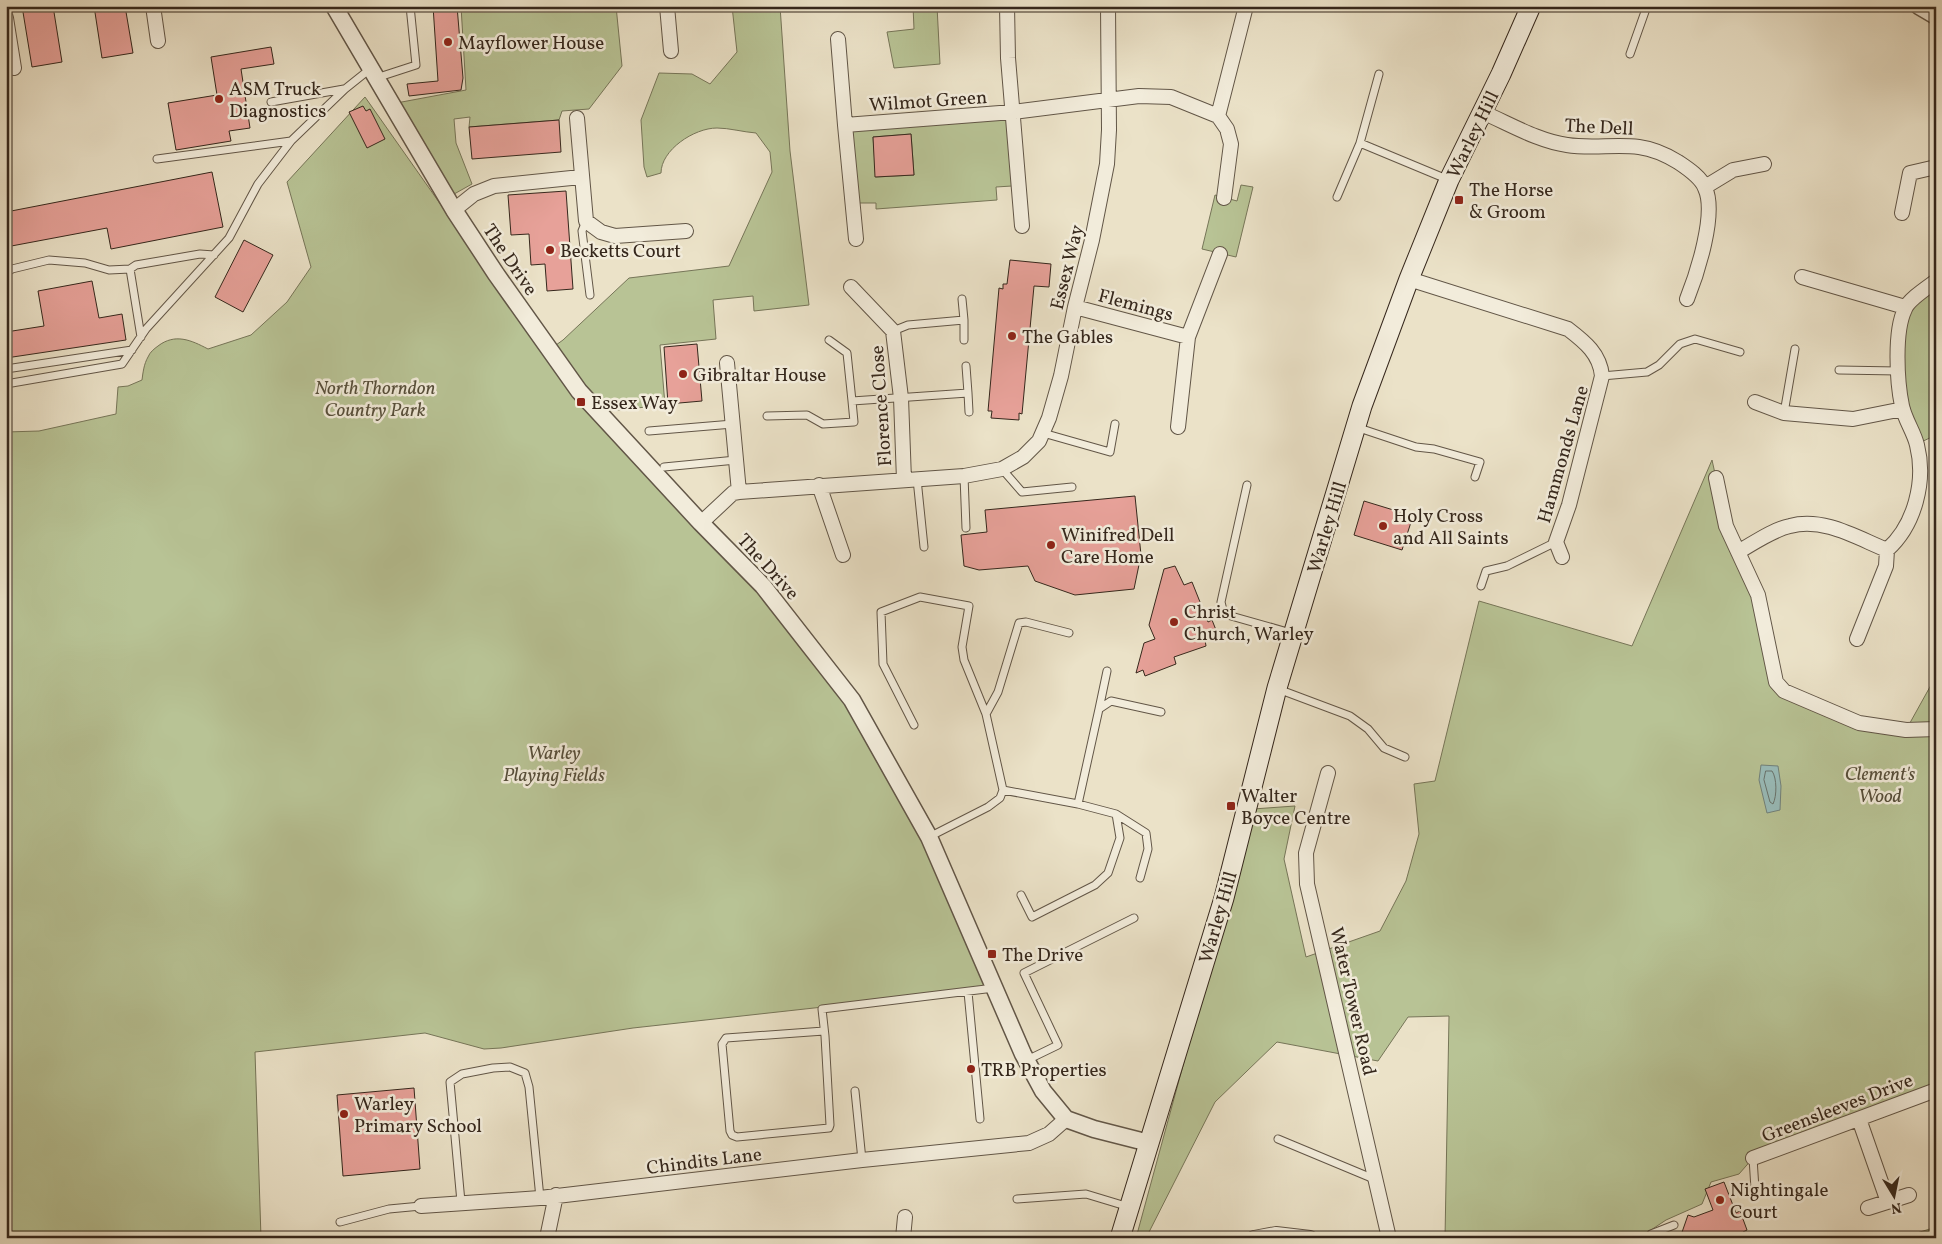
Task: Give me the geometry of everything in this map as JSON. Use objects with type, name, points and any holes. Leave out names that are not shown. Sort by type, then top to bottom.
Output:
[{"type":"main road","name":"Warley Hill","points":[[1120,1238],[1224,898],[1277,688],[1362,406],[1409,279],[1449,180],[1531,6]]},
{"type":"street","points":[[153,6],[158,41]]},
{"type":"street","name":"The Drive","points":[[335,6],[454,210],[496,274],[579,391],[701,523],[763,586],[852,700],[928,837],[1023,1054],[1043,1091],[1066,1119]]},
{"type":"street","points":[[667,6],[671,51]]},
{"type":"street","points":[[1007,6],[1013,112]]},
{"type":"street","name":"Essex Way","points":[[739,492],[964,476],[1002,470],[1023,456],[1039,441],[1043,434],[1061,376],[1074,307],[1092,240],[1108,164],[1108,6]]},
{"type":"street","points":[[1224,198],[1231,144],[1227,129],[1218,116],[1246,6]]},
{"type":"street","points":[[1919,6],[1936,16]]},
{"type":"street","points":[[6,18],[14,68]]},
{"type":"street","name":"Wilmot Green","points":[[838,39],[856,239]]},
{"type":"street","name":"Wilmot Green","points":[[845,125],[1013,112],[1139,96],[1171,97],[1218,116]]},
{"type":"street","name":"Wilmot Green","points":[[1013,112],[1022,226]]},
{"type":"street","name":"The Dell","points":[[1482,112],[1547,141],[1565,145],[1588,148],[1638,147],[1662,152],[1690,169],[1705,187]]},
{"type":"street","points":[[578,118],[581,177],[586,222],[601,232],[614,236],[686,231]]},
{"type":"street","points":[[1687,299],[1702,253],[1708,208],[1705,187],[1733,170],[1764,164]]},
{"type":"street","points":[[1902,213],[1910,173],[1936,167]]},
{"type":"street","points":[[454,210],[474,194],[494,186],[581,177]]},
{"type":"street","points":[[1178,427],[1188,337],[1220,254]]},
{"type":"street","points":[[1802,277],[1905,307]]},
{"type":"street","name":"Hammonds Lane","points":[[1409,279],[1568,329],[1596,354],[1601,366],[1602,376],[1569,506],[1556,542],[1562,557]]},
{"type":"street","points":[[1857,639],[1886,566],[1887,550],[1898,540],[1908,523],[1915,504],[1921,477],[1917,444],[1903,409],[1899,389],[1898,330],[1905,307],[1936,281]]},
{"type":"street","name":"Florence Close","points":[[851,286],[893,331],[911,479]]},
{"type":"street","name":"Flemings","points":[[1074,307],[1188,337]]},
{"type":"street","points":[[701,523],[733,493],[739,492],[727,363]]},
{"type":"street","points":[[1755,402],[1784,413],[1853,419],[1903,409]]},
{"type":"street","points":[[1716,478],[1726,526],[1758,596],[1776,682],[1784,691],[1859,723],[1906,730],[1936,729]]},
{"type":"street","points":[[819,485],[843,555]]},
{"type":"street","points":[[1738,552],[1790,526],[1810,524],[1834,528],[1887,550]]},
{"type":"street","name":"Water Tower Road","points":[[1328,773],[1306,853],[1307,884],[1389,1238]]},
{"type":"street","name":"Greensleeves Drive","points":[[1752,1158],[1936,1090]]},
{"type":"street","points":[[1066,1119],[1094,1129],[1149,1143]]},
{"type":"street","name":"Chindits Lane","points":[[422,1206],[540,1198],[862,1160],[1029,1144],[1049,1134],[1066,1119]]},
{"type":"street","points":[[1859,1119],[1888,1202]]},
{"type":"street","points":[[1868,1208],[1909,1195]]},
{"type":"street","points":[[547,1238],[556,1196]]},
{"type":"street","points":[[903,1238],[905,1217]]},
{"type":"street","points":[[1254,1238],[1276,1234],[1310,1238]]},
{"type":"lane","points":[[6,384],[122,364],[146,329],[229,238],[258,184],[291,140],[345,89],[373,73],[416,65],[410,6]]},
{"type":"lane","points":[[1630,54],[1647,6]]},
{"type":"lane","points":[[1337,197],[1360,143],[1380,74]]},
{"type":"lane","points":[[271,102],[345,89]]},
{"type":"lane","points":[[157,159],[291,140]]},
{"type":"lane","points":[[1360,143],[1449,180]]},
{"type":"lane","points":[[586,222],[582,231],[590,295]]},
{"type":"lane","points":[[6,273],[12,269],[49,260],[85,263],[109,270],[130,269],[136,265],[200,254],[214,255]]},
{"type":"lane","points":[[130,269],[141,337]]},
{"type":"lane","points":[[962,299],[964,340]]},
{"type":"lane","points":[[893,331],[908,325],[964,320]]},
{"type":"lane","points":[[1602,376],[1647,372],[1659,365],[1680,344],[1695,339],[1740,352]]},
{"type":"lane","points":[[767,416],[806,415],[823,424],[854,422],[847,353],[829,340]]},
{"type":"lane","points":[[1784,413],[1795,349]]},
{"type":"lane","points":[[6,369],[132,350]]},
{"type":"lane","points":[[966,366],[969,412]]},
{"type":"lane","points":[[1839,370],[1899,371]]},
{"type":"lane","points":[[852,401],[968,393]]},
{"type":"lane","points":[[649,431],[733,424]]},
{"type":"lane","points":[[1043,434],[1110,452],[1115,424]]},
{"type":"lane","points":[[1356,427],[1416,446],[1480,462],[1475,477]]},
{"type":"lane","points":[[664,467],[736,460]]},
{"type":"lane","points":[[1002,470],[1022,492],[1072,487]]},
{"type":"lane","points":[[964,476],[966,528]]},
{"type":"lane","points":[[911,479],[924,547]]},
{"type":"lane","points":[[1247,485],[1221,602],[1224,614],[1294,634]]},
{"type":"lane","points":[[1481,586],[1486,571],[1507,566],[1556,542]]},
{"type":"lane","points":[[914,724],[883,664],[882,612],[920,597],[969,606],[962,647],[964,660],[986,714],[1003,790],[1000,798],[988,807],[928,837]]},
{"type":"lane","points":[[986,714],[998,692],[1018,623],[1026,622],[1069,633]]},
{"type":"lane","points":[[1078,804],[1106,671]]},
{"type":"lane","points":[[1277,688],[1350,716],[1368,729],[1384,748],[1405,757]]},
{"type":"lane","points":[[1099,709],[1111,701],[1161,712]]},
{"type":"lane","points":[[1003,790],[1078,804],[1116,814],[1146,833],[1148,849],[1140,878]]},
{"type":"lane","points":[[1021,895],[1032,917],[1095,885],[1108,873],[1120,838],[1116,814]]},
{"type":"lane","points":[[1027,1060],[1058,1045],[1024,973],[1134,918]]},
{"type":"lane","points":[[824,1031],[726,1038],[723,1040],[730,1131],[732,1135],[737,1137],[829,1128],[824,1031],[822,1009],[995,988]]},
{"type":"lane","points":[[968,992],[980,1119]]},
{"type":"lane","points":[[461,1202],[450,1082],[462,1074],[510,1067],[525,1072],[529,1087],[540,1198]]},
{"type":"lane","points":[[855,1090],[862,1160]]},
{"type":"lane","points":[[1278,1138],[1377,1180]]},
{"type":"lane","name":"Greensleeves Drive","points":[[1752,1158],[1755,1189]]},
{"type":"lane","points":[[1017,1199],[1086,1194],[1130,1207]]},
{"type":"lane","name":"Chindits Lane","points":[[340,1222],[390,1209],[422,1206]]},
{"type":"lane","points":[[1649,1238],[1651,1234],[1674,1225]]},
{"type":"green space","points":[[461,6],[616,6],[622,66],[589,109],[562,111],[559,120],[469,127],[470,117],[454,119],[456,143],[472,184],[447,198],[391,104],[466,90]]},
{"type":"green space","name":"Warley Playing Fields","points":[[732,6],[780,6],[790,151],[809,305],[754,311],[753,296],[713,300],[716,339],[660,345],[665,405],[599,412],[655,473],[852,700],[995,988],[633,1028],[501,1048],[484,1049],[425,1033],[255,1052],[261,1238],[6,1238],[6,432],[39,431],[116,414],[118,387],[128,386],[142,380],[144,368],[151,352],[164,342],[183,339],[208,349],[251,335],[287,302],[311,267],[287,182],[365,97],[574,394],[549,350],[563,340],[629,278],[729,266],[772,172],[770,152],[756,133],[722,128],[699,132],[680,142],[662,164],[661,173],[647,177],[644,167],[641,120],[659,73],[692,74],[710,84],[737,52]]},
{"type":"green space","points":[[913,6],[937,6],[940,64],[894,68],[887,32],[914,29]]},
{"type":"green space","points":[[1007,119],[1012,186],[996,187],[997,200],[876,209],[876,203],[858,203],[849,130]],"holes":[[[911,134],[914,175],[876,177],[873,137]]]},
{"type":"green space","points":[[1241,185],[1253,187],[1236,257],[1202,249],[1215,195],[1237,201]]},
{"type":"green space","points":[[1936,282],[1936,435],[1917,444],[1903,409],[1905,307]]},
{"type":"green space","name":"Clement's Wood","points":[[1712,460],[1716,478],[1758,595],[1776,681],[1827,710],[1906,730],[1936,676],[1936,1090],[1753,1158],[1739,1174],[1711,1182],[1702,1204],[1666,1220],[1639,1238],[1445,1238],[1449,1016],[1408,1017],[1378,1061],[1277,1042],[1215,1102],[1146,1238],[1136,1238],[1253,809],[1295,806],[1284,859],[1306,957],[1380,931],[1406,881],[1419,834],[1414,784],[1435,781],[1479,601],[1632,646]]},
{"type":"green space","points":[[1936,1227],[1936,1238],[1901,1238]]},
{"type":"water","points":[[1761,765],[1778,766],[1781,786],[1780,810],[1767,813],[1759,780]]},
{"type":"building","points":[[22,6],[53,6],[62,62],[32,67]]},
{"type":"building","points":[[94,6],[125,6],[133,53],[102,58]]},
{"type":"building","name":"Mayflower House","points":[[433,6],[457,6],[463,78],[461,90],[409,96],[407,84],[438,81]]},
{"type":"building","name":"ASM Truck Diagnostics","points":[[271,47],[274,64],[241,69],[250,128],[229,131],[231,141],[176,150],[168,103],[217,95],[211,57]]},
{"type":"building","points":[[363,106],[366,111],[370,109],[385,139],[367,148],[349,112]]},
{"type":"building","points":[[559,120],[561,152],[472,159],[469,127]]},
{"type":"building","points":[[911,134],[914,175],[875,177],[873,137]]},
{"type":"building","points":[[212,172],[223,227],[111,249],[107,228],[6,247],[6,212]]},
{"type":"building","name":"Becketts Court","points":[[566,191],[573,289],[547,291],[545,264],[531,265],[529,234],[511,235],[508,195]]},
{"type":"building","points":[[244,240],[273,255],[243,312],[215,297]]},
{"type":"building","name":"The Gables","points":[[1010,260],[1051,264],[1049,287],[1034,286],[1022,414],[1019,413],[1019,420],[991,418],[992,411],[988,411],[999,288],[1003,289],[1003,284],[1007,284]]},
{"type":"building","points":[[92,281],[99,318],[122,314],[126,340],[6,358],[6,332],[44,326],[38,291]]},
{"type":"building","name":"Gibraltar House","points":[[697,344],[702,401],[668,404],[664,347]]},
{"type":"building","name":"Winifred Dell Care Home","points":[[1135,496],[1141,555],[1134,589],[1075,595],[1035,581],[1028,566],[979,570],[964,566],[961,535],[987,532],[985,510]]},
{"type":"building","name":"Holy Cross and All Saints","points":[[1364,501],[1413,516],[1402,550],[1354,535]]},
{"type":"building","name":"Christ Church, Warley","points":[[1175,566],[1184,585],[1192,582],[1208,622],[1212,620],[1218,635],[1205,640],[1206,646],[1174,657],[1176,664],[1145,676],[1143,670],[1136,673],[1144,643],[1155,639],[1149,625],[1164,569]]},
{"type":"building","points":[[414,1088],[420,1169],[343,1176],[337,1095]]},
{"type":"building","name":"Nightingale Court","points":[[1724,1182],[1736,1213],[1740,1211],[1747,1230],[1743,1232],[1745,1238],[1680,1238],[1688,1215],[1694,1217],[1713,1210],[1705,1189]]},
{"type":"place","name":"Mayflower House","points":[[448,42]]},
{"type":"place","name":"ASM Truck Diagnostics","points":[[219,99]]},
{"type":"place","name":"The Horse & Groom","points":[[1459,200]]},
{"type":"place","name":"Becketts Court","points":[[550,250]]},
{"type":"place","name":"The Gables","points":[[1012,336]]},
{"type":"place","name":"Gibraltar House","points":[[683,374]]},
{"type":"place","name":"Essex Way","points":[[581,402]]},
{"type":"place","name":"Holy Cross and All Saints","points":[[1383,526]]},
{"type":"place","name":"Winifred Dell Care Home","points":[[1051,545]]},
{"type":"place","name":"Christ Church, Warley","points":[[1174,622]]},
{"type":"place","name":"Walter Boyce Centre","points":[[1231,806]]},
{"type":"place","name":"The Drive","points":[[992,954]]},
{"type":"place","name":"TRB Properties","points":[[971,1069]]},
{"type":"place","name":"Warley Primary School","points":[[344,1114]]},
{"type":"place","name":"Nightingale Court","points":[[1720,1200]]},
{"type":"park label","name":"North Thorndon Country Park","points":[[375,398]]}]
